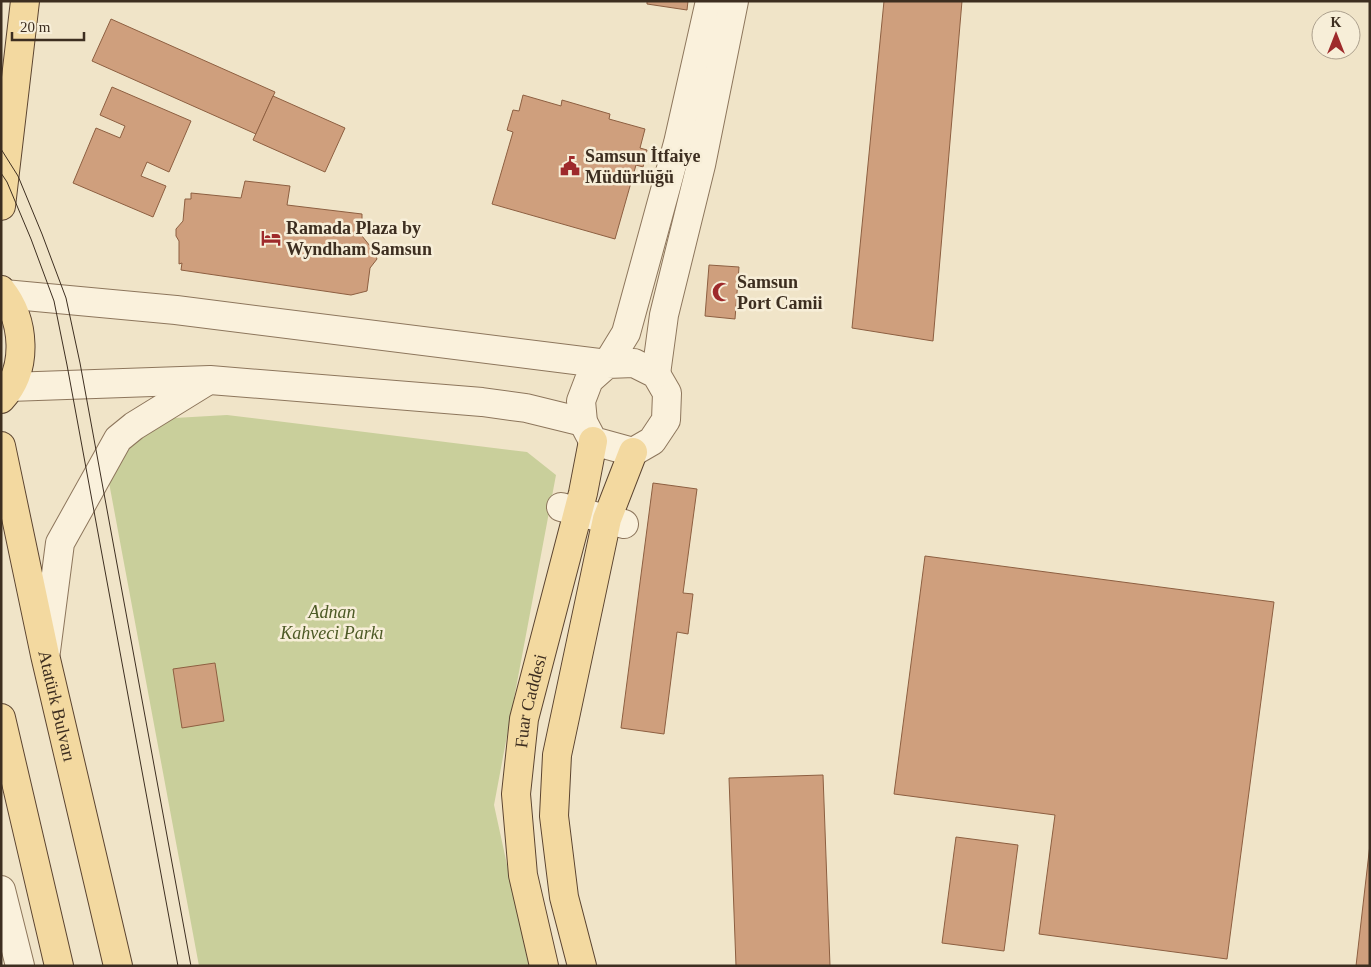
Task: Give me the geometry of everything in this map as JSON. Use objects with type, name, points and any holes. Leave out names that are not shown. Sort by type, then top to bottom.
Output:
[{"type":"main road","points":[[1,206],[24,1]]},
{"type":"main road","points":[[3,292],[10,300],[19,324],[21,349],[16,374],[5,393]]},
{"type":"main road","name":"Fuar Caddesi","points":[[544,966],[523,875],[516,794],[524,720],[569,509],[588,431]]},
{"type":"main road","name":"Atatürk Bulvarı","points":[[1,446],[46,655],[118,966]]},
{"type":"main road","name":"Fuar Caddesi","points":[[582,966],[564,897],[554,816],[557,756],[633,452]]},
{"type":"main road","points":[[1,718],[59,966]]},
{"type":"street","points":[[588,431],[581,401],[589,380],[607,364],[626,332],[678,143],[710,1]]},
{"type":"street","points":[[656,374],[664,315],[702,165],[734,1]]},
{"type":"street","points":[[3,292],[176,310],[607,364],[634,363],[656,374],[667,393],[666,420],[652,441],[633,452],[588,431],[526,408],[482,402],[210,380],[5,393]]},
{"type":"street","points":[[46,655],[60,543],[118,439],[134,426],[210,380]]},
{"type":"street","points":[[569,509],[616,522]]},
{"type":"street","points":[[1,890],[13,961]]},
{"type":"green space","name":"Adnan Kahveci Parkı","points":[[227,415],[527,452],[556,475],[494,805],[529,966],[199,966],[105,461],[157,419]]},
{"type":"building","points":[[647,1],[688,1],[687,10],[647,4]]},
{"type":"building","points":[[884,1],[962,1],[933,341],[852,328]]},
{"type":"building","points":[[111,19],[275,92],[256,134],[92,61]]},
{"type":"building","points":[[112,87],[191,121],[169,172],[147,162],[141,176],[166,186],[153,217],[73,183],[96,128],[120,138],[125,126],[100,115]]},
{"type":"building","name":"Samsun İtfaiye Müdürlüğü","points":[[523,95],[561,106],[562,100],[610,114],[609,119],[645,129],[640,148],[647,150],[643,167],[636,165],[615,239],[492,204],[513,132],[507,130],[513,110],[519,111]]},
{"type":"building","points":[[273,96],[345,128],[325,172],[253,140]]},
{"type":"building","name":"Ramada Plaza by Wyndham Samsun","points":[[245,181],[290,186],[287,205],[362,214],[362,236],[374,251],[377,259],[370,268],[367,291],[351,295],[181,270],[182,263],[179,264],[179,241],[176,236],[176,229],[183,221],[185,199],[191,199],[191,193],[241,198]]},
{"type":"building","name":"Samsun Port Camii","points":[[709,265],[739,267],[735,319],[705,316]]},
{"type":"building","points":[[653,483],[697,489],[683,593],[693,594],[688,634],[677,632],[664,734],[621,728]]},
{"type":"building","points":[[925,556],[1274,602],[1227,959],[1039,934],[1055,815],[894,794]]},
{"type":"building","points":[[215,663],[224,721],[182,728],[173,669]]},
{"type":"building","points":[[823,775],[830,966],[736,966],[729,778]]},
{"type":"building","points":[[956,837],[1018,845],[1004,951],[942,943]]},
{"type":"building","points":[[1370,844],[1370,966],[1356,966]]},
{"type":"tram line","points":[[1,149],[18,176],[66,298],[80,363],[191,966]]},
{"type":"tram line","points":[[1,173],[7,182],[31,239],[54,301],[178,966]]},
{"type":"place","name":"Samsun İtfaiye Müdürlüğü","points":[[570,166]]},
{"type":"place","name":"Ramada Plaza by Wyndham Samsun","points":[[271,238]]},
{"type":"place","name":"Samsun Port Camii","points":[[722,292]]}]
